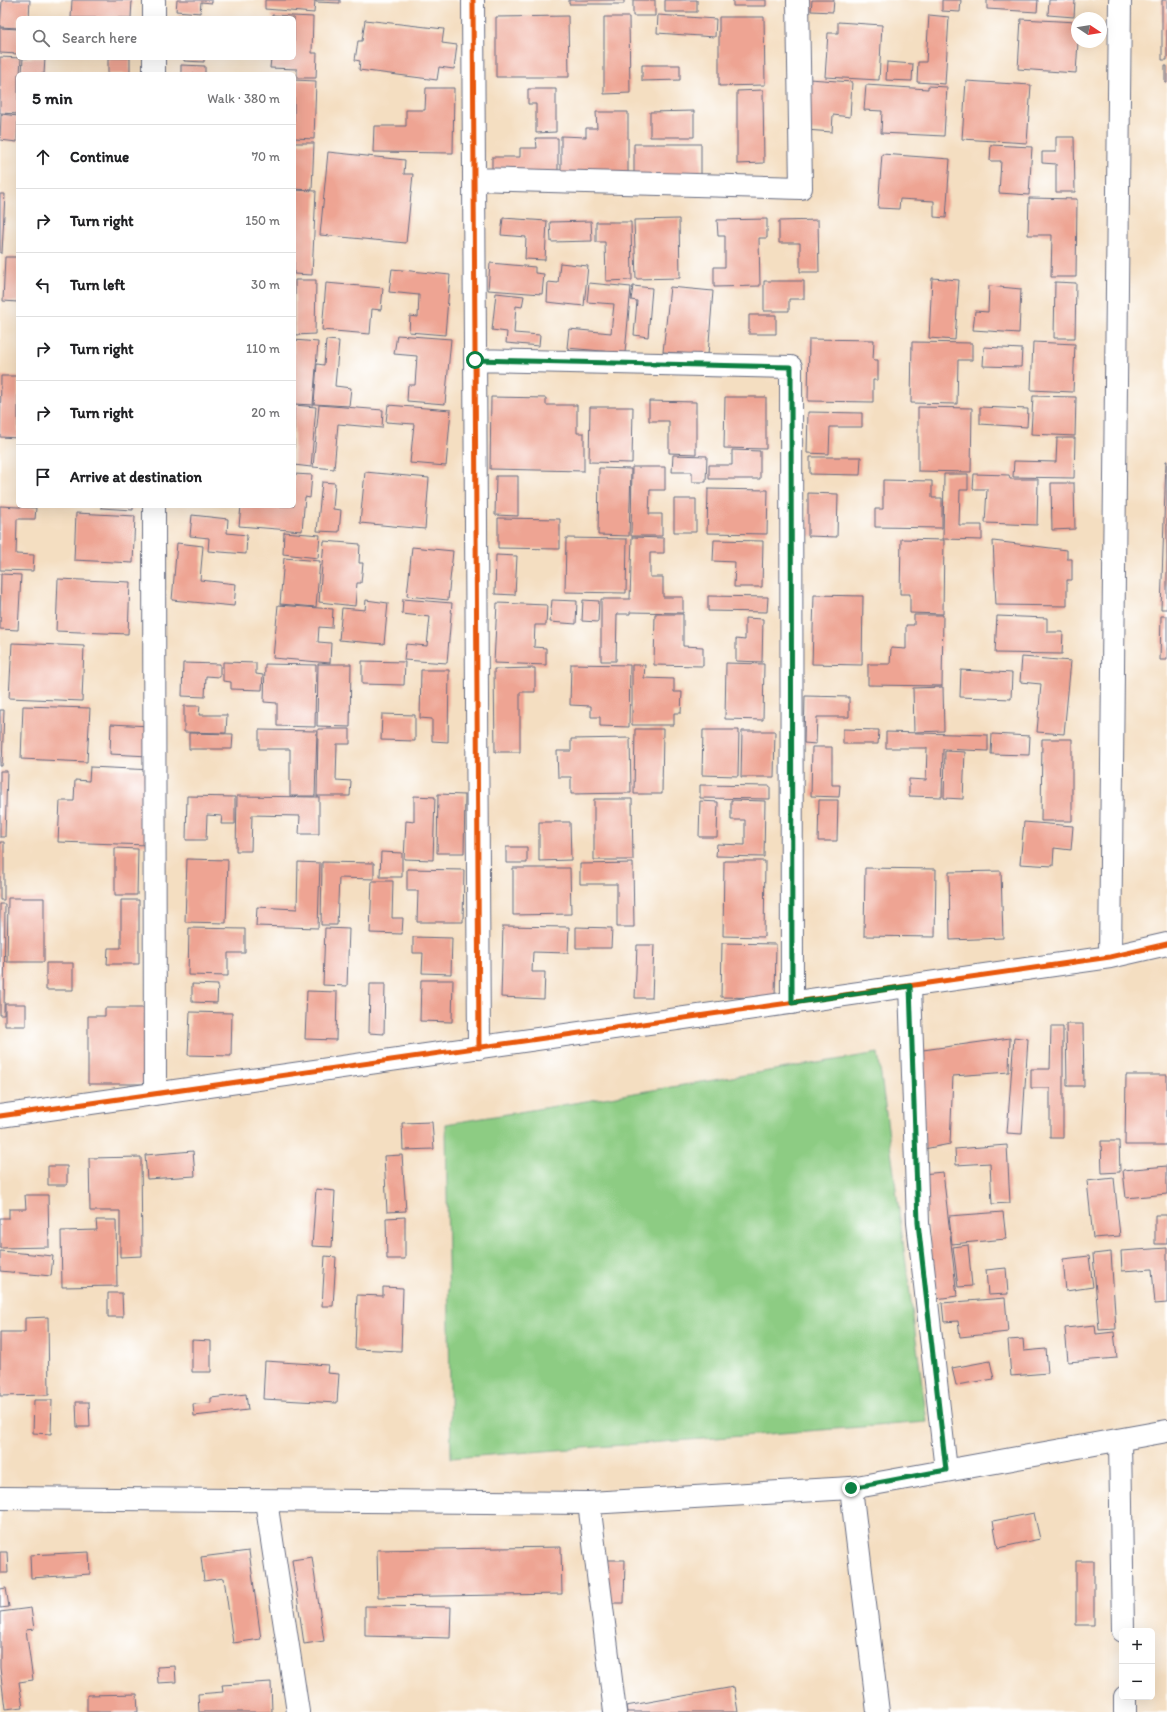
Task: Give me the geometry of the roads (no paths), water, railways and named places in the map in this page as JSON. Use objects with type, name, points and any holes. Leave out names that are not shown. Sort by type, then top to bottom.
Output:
[{"type":"street","points":[[154,0],[154,16]]},
{"type":"street","points":[[473,0],[479,1048]]},
{"type":"street","points":[[474,179],[801,188],[798,0]]},
{"type":"street","points":[[1110,958],[1120,0]]},
{"type":"street","points":[[154,60],[154,72]]},
{"type":"street","points":[[475,360],[791,367],[792,1003]]},
{"type":"street","points":[[154,508],[155,1094]]},
{"type":"street","points":[[0,1116],[1110,958],[1167,944]]},
{"type":"street","points":[[910,986],[918,1223],[946,1470]]},
{"type":"street","points":[[0,1498],[589,1503],[851,1488],[1167,1431]]},
{"type":"street","points":[[1120,1440],[1123,1628]]},
{"type":"street","points":[[851,1488],[878,1712]]},
{"type":"street","points":[[266,1501],[298,1712]]},
{"type":"street","points":[[589,1503],[615,1712]]},
{"type":"street","points":[[1125,1700],[1125,1712]]}]
